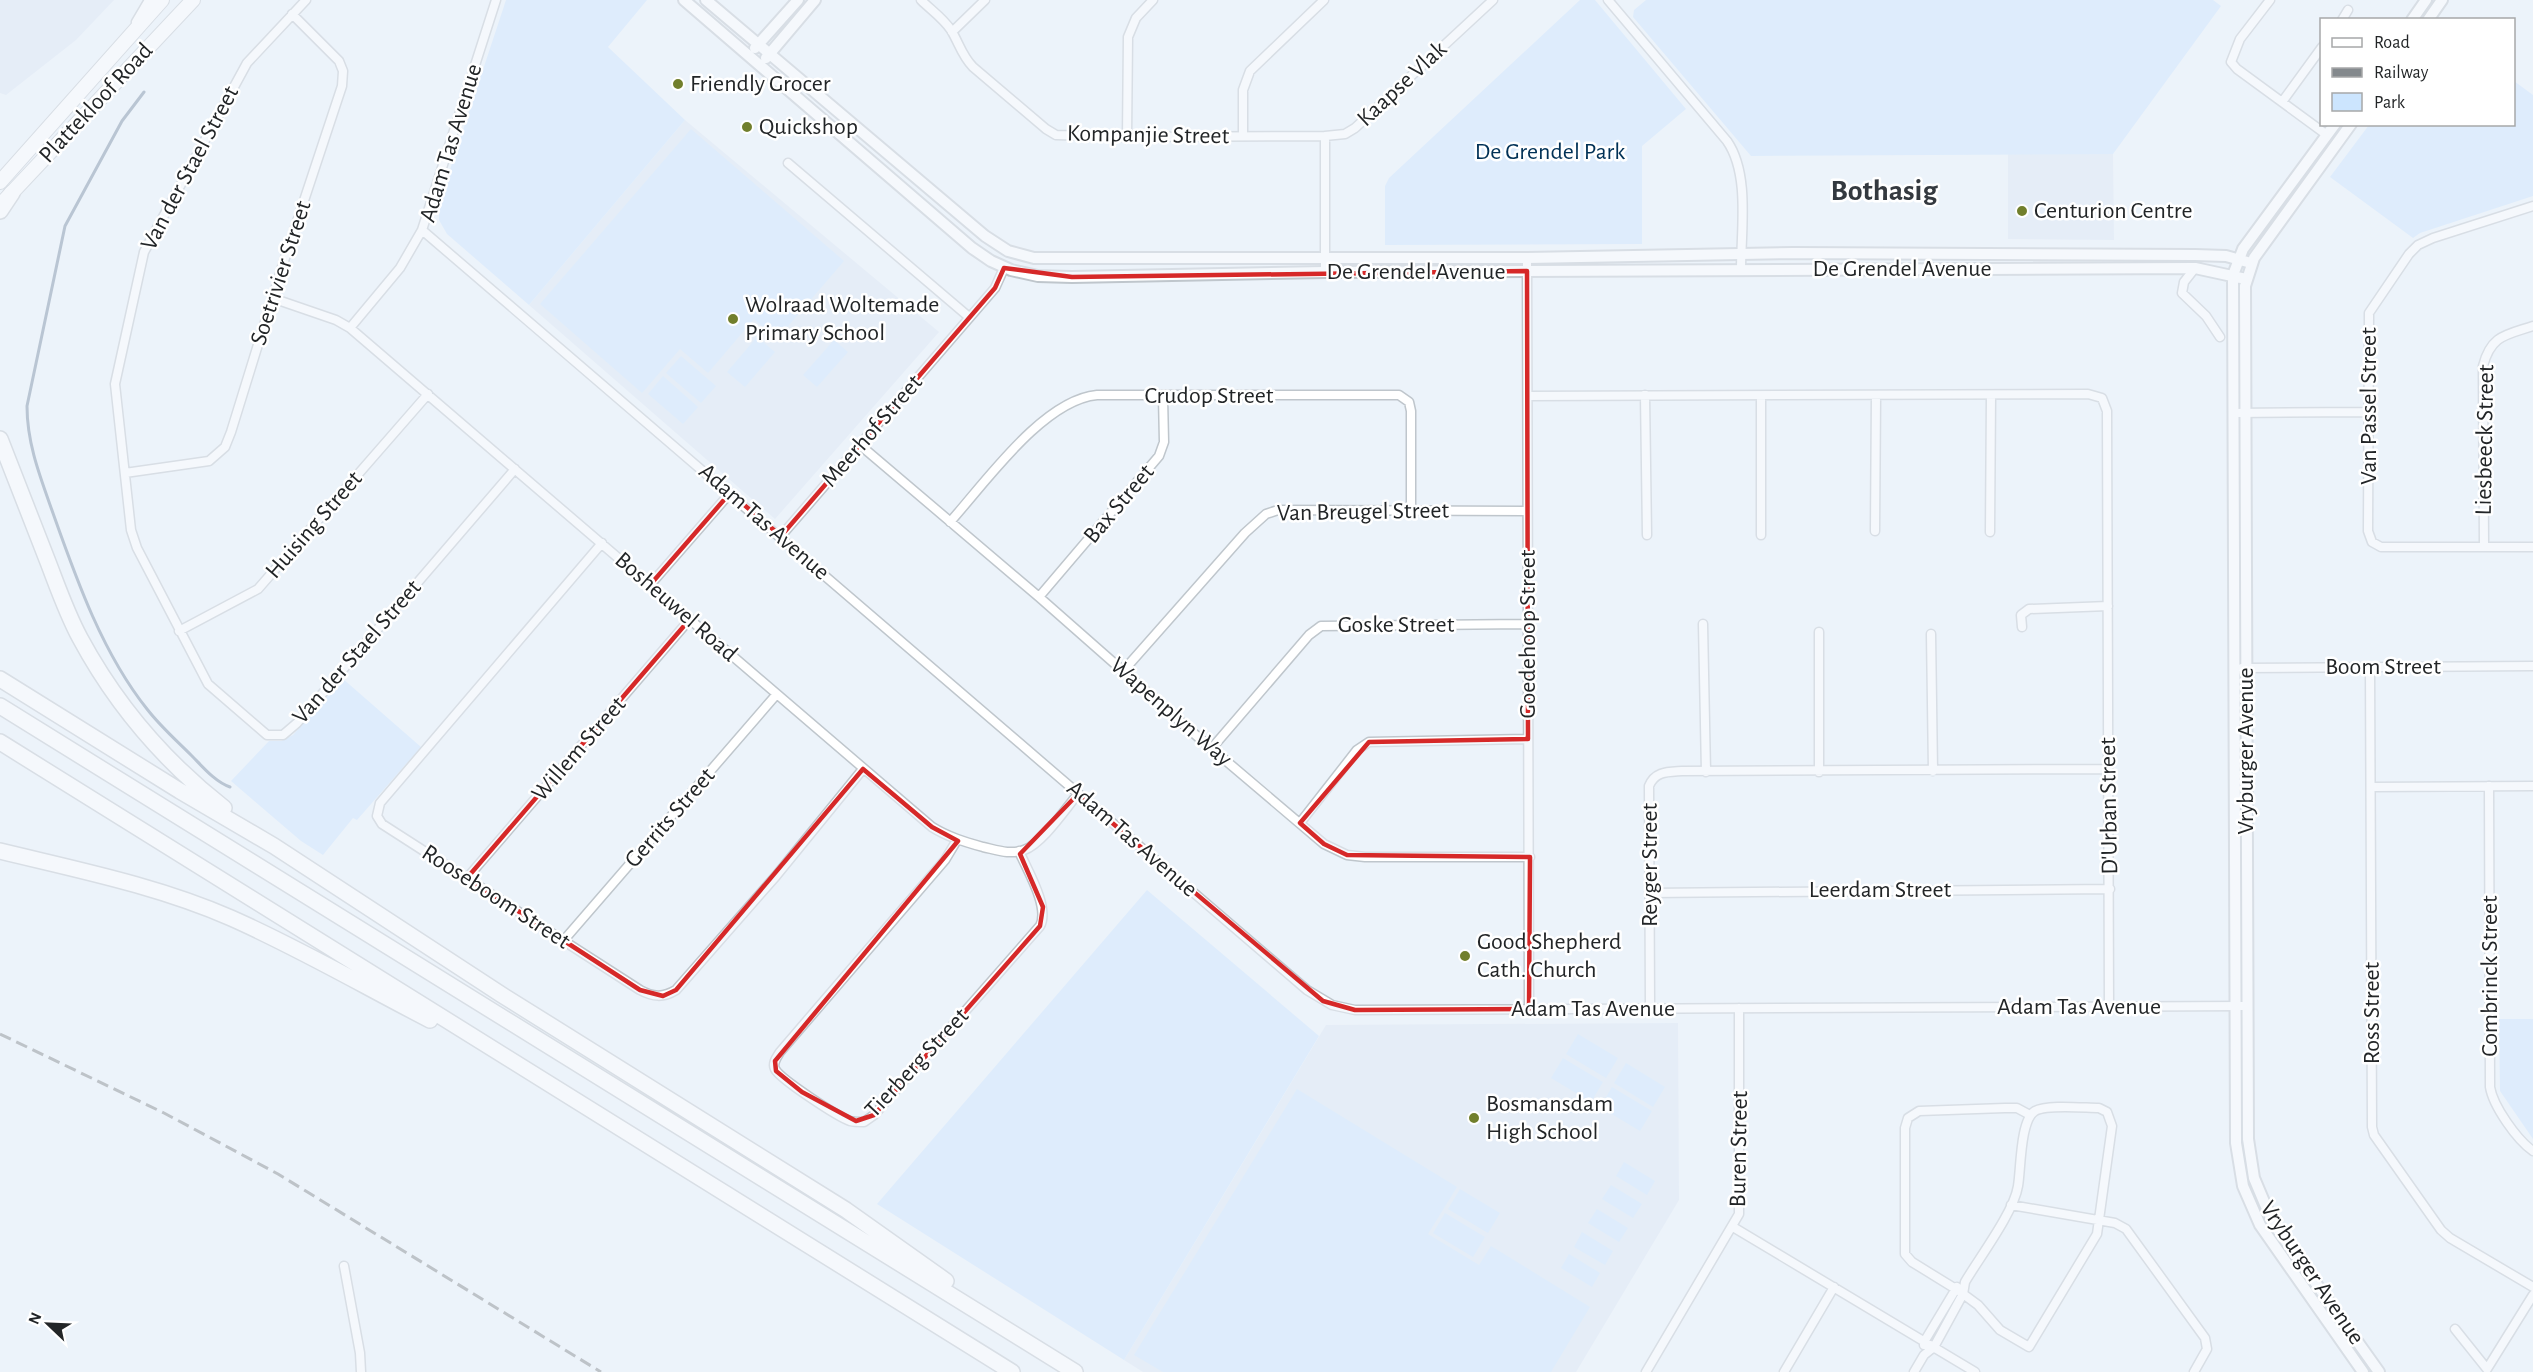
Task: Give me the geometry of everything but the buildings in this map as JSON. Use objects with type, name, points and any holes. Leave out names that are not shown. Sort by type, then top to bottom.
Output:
[{"type":"highway","points":[[0,208],[12,193]]},
{"type":"highway","points":[[0,439],[65,606],[109,687],[141,730],[181,772],[274,846]]},
{"type":"highway","points":[[0,679],[180,791],[274,846],[502,995],[846,1210],[953,1286],[978,1311]]},
{"type":"highway","points":[[0,706],[1075,1372]]},
{"type":"highway","points":[[0,742],[1012,1372]]},
{"type":"highway","points":[[0,851],[127,883],[231,918],[528,1071]]},
{"type":"main road","name":"Plattekloof Road","points":[[0,182],[162,0]]},
{"type":"main road","name":"Plattekloof Road","points":[[12,193],[193,0]]},
{"type":"street","points":[[127,38],[149,0]]},
{"type":"street","name":"Van der Stael Street","points":[[306,0],[247,63],[144,252],[115,384],[124,473],[134,539],[208,684],[263,732],[276,736],[283,735],[297,723],[515,469]]},
{"type":"street","name":"Adam Tas Avenue","points":[[496,0],[422,230],[781,536],[1078,794],[1323,1001],[1339,1008],[1355,1010],[2247,1006]]},
{"type":"street","name":"De Grendel Avenue","points":[[684,0],[972,248],[1004,268],[1038,276],[1324,272],[2195,268],[2246,279]]},
{"type":"street","name":"De Grendel Avenue","points":[[706,0],[995,243],[1008,251],[1034,258],[1527,258],[1741,254],[2195,255],[2238,258],[2251,262]]},
{"type":"street","points":[[749,56],[798,0]]},
{"type":"street","points":[[760,64],[815,0]]},
{"type":"street","name":"Kompanjie Street","points":[[921,0],[942,19],[952,32],[969,63],[1046,129],[1062,136],[1325,136]]},
{"type":"street","points":[[952,32],[986,0]]},
{"type":"street","points":[[1127,137],[1128,37],[1136,18],[1153,0]]},
{"type":"street","points":[[1243,136],[1243,90],[1250,71],[1324,0]]},
{"type":"street","name":"Kaapse Vlak","points":[[1324,272],[1325,136],[1345,134],[1356,128],[1493,0]]},
{"type":"street","points":[[1608,0],[1734,151],[1741,177],[1741,270]]},
{"type":"street","points":[[2270,0],[2240,39],[2231,62],[2327,135]]},
{"type":"street","points":[[2413,18],[2426,0]]},
{"type":"street","points":[[2429,18],[2439,1]]},
{"type":"street","points":[[2343,18],[2348,10]]},
{"type":"street","name":"Soetrivier Street","points":[[124,473],[209,461],[225,447],[342,86],[343,71],[334,54],[292,14]]},
{"type":"street","points":[[2282,102],[2320,50]]},
{"type":"street","name":"Vryburger Avenue","points":[[2334,126],[2238,258],[2233,275],[2236,1143],[2238,1163],[2249,1203],[2270,1241],[2363,1372]]},
{"type":"street","name":"Vryburger Avenue","points":[[2350,126],[2251,262],[2246,279],[2248,1138],[2259,1192],[2273,1223],[2379,1372]]},
{"type":"street","points":[[788,163],[969,317]]},
{"type":"street","name":"Van Passel Street","points":[[2533,206],[2433,238],[2418,245],[2409,254],[2370,313],[2368,412],[2368,531],[2372,542],[2381,547],[2533,547]]},
{"type":"street","points":[[350,328],[400,268],[422,230]]},
{"type":"street","points":[[995,243],[1002,254],[1004,268],[1016,260],[1034,258]]},
{"type":"street","name":"Goedehoop Street","points":[[1527,258],[1529,1009]]},
{"type":"street","name":"Meerhof Street","points":[[781,536],[995,288],[1004,268]]},
{"type":"street","points":[[2195,268],[2184,282],[2182,293],[2206,316],[2220,337]]},
{"type":"street","name":"Bosheuwel Road","points":[[272,298],[336,320],[350,328],[932,827],[957,840],[1002,852],[1019,851]]},
{"type":"street","name":"Liesbeeck Street","points":[[2484,547],[2483,366],[2486,352],[2496,340],[2533,326]]},
{"type":"street","name":"Huising Street","points":[[179,631],[258,589],[429,394]]},
{"type":"street","name":"Crudop Street","points":[[950,522],[1028,433],[1043,420],[1067,405],[1089,396],[1399,394],[1407,399],[1410,405],[1411,509]]},
{"type":"street","name":"D'Urban Street","points":[[1528,396],[2088,394],[2099,396],[2105,402],[2107,411],[2109,1007]]},
{"type":"street","points":[[1645,395],[1647,535]]},
{"type":"street","points":[[1875,531],[1876,395]]},
{"type":"street","points":[[1990,395],[1990,532]]},
{"type":"street","points":[[1761,396],[1761,535]]},
{"type":"street","name":"Bax Street","points":[[1039,597],[1160,456],[1164,442],[1163,397]]},
{"type":"street","points":[[2233,412],[2368,412]]},
{"type":"street","name":"Wapenplyn Way","points":[[860,445],[1324,844],[1347,855],[1530,857]]},
{"type":"street","points":[[650,585],[730,493]]},
{"type":"street","name":"Van Breugel Street","points":[[1124,670],[1245,533],[1266,514],[1278,510],[1527,511]]},
{"type":"street","name":"Rooseboom Street","points":[[602,543],[378,806],[377,816],[382,824],[648,995],[663,996],[676,990],[776,876],[863,769]]},
{"type":"street","points":[[2022,627],[2021,615],[2029,609],[2108,606]]},
{"type":"street","name":"Willem Street","points":[[467,878],[690,619]]},
{"type":"street","name":"Goske Street","points":[[1212,748],[1309,635],[1321,626],[1335,624],[1527,624]]},
{"type":"street","points":[[1703,624],[1706,772]]},
{"type":"street","points":[[1819,632],[1819,772]]},
{"type":"street","points":[[1931,634],[1934,771]]},
{"type":"street","name":"Boom Street","points":[[2234,668],[2533,666]]},
{"type":"street","name":"Ross Street","points":[[2370,667],[2372,1127],[2374,1135],[2441,1230],[2450,1238],[2533,1287]]},
{"type":"street","name":"Gerrits Street","points":[[564,940],[776,695]]},
{"type":"street","points":[[1300,823],[1357,750],[1369,742],[1528,739]]},
{"type":"street","name":"Reyger Street","points":[[1650,1008],[1649,786],[1652,780],[1665,772],[2108,769]]},
{"type":"street","name":"Combrinck Street","points":[[2489,786],[2490,1087],[2495,1104],[2522,1141],[2533,1150]]},
{"type":"street","points":[[2372,787],[2533,786]]},
{"type":"street","points":[[1019,851],[1035,843],[1078,794]]},
{"type":"street","name":"Tierberg Street","points":[[957,840],[945,860],[780,1052],[775,1061],[776,1071],[781,1076],[849,1121],[864,1122],[874,1115],[1040,926],[1043,919],[1043,907],[1019,851]]},
{"type":"street","name":"Leerdam Street","points":[[1649,893],[2110,889]]},
{"type":"street","name":"Buren Street","points":[[1646,1372],[1733,1227],[1739,1210],[1739,1008]]},
{"type":"street","points":[[1914,1372],[1924,1355],[1934,1347],[1964,1294],[1965,1282],[2011,1205],[2018,1188],[2025,1127],[2030,1115],[2041,1108],[2099,1108],[2104,1109],[2109,1115],[2112,1126],[2097,1234],[2029,1347],[2000,1330],[1978,1305],[1964,1294],[1955,1288],[1912,1262],[1905,1254],[1905,1128],[1908,1118],[1919,1111],[2005,1108],[2017,1108],[2030,1115]]},
{"type":"street","points":[[2011,1205],[2115,1223],[2126,1229],[2205,1338],[2207,1349],[2194,1372]]},
{"type":"street","points":[[1733,1227],[1975,1372]]},
{"type":"street","points":[[344,1266],[360,1353],[361,1372]]},
{"type":"street","points":[[1924,1355],[1924,1341],[1955,1288],[1965,1282]]},
{"type":"street","points":[[1784,1372],[1834,1287]]},
{"type":"street","points":[[2455,1329],[2487,1371],[2533,1295]]},
{"type":"highlighted area","points":[[1004,268],[1072,277],[1527,271],[1528,739],[1369,742],[1300,823],[1324,844],[1347,855],[1530,857],[1529,1009],[1355,1010],[1323,1001],[1078,794],[1020,854],[1043,907],[1040,926],[874,1115],[856,1121],[802,1092],[776,1071],[775,1061],[958,841],[932,827],[863,769],[676,990],[663,996],[640,990],[467,878],[690,619],[650,585],[730,493],[781,536],[995,288]]},
{"type":"shaded area","points":[[0,0],[114,0],[76,40],[6,95],[0,93]]},
{"type":"shaded area","name":"Wolraad Woltemade Primary School","points":[[685,120],[939,332],[775,519],[529,305]]},
{"type":"shaded area","points":[[2008,154],[2113,154],[2114,240],[2008,239]]},
{"type":"shaded area","name":"Bosmansdam High School","points":[[1678,1023],[1679,1200],[1576,1372],[1143,1372],[1124,1360],[1326,1025]]},
{"type":"green space","points":[[506,0],[647,0],[608,47],[685,120],[529,305],[447,234],[439,220],[439,203]]},
{"type":"green space","name":"De Grendel Park","points":[[1580,0],[1595,0],[1686,109],[1642,146],[1642,244],[1385,245],[1385,186],[1389,178]]},
{"type":"green space","points":[[1646,0],[2213,0],[2221,6],[2113,154],[1751,156],[1633,17],[1634,10]]},
{"type":"green space","points":[[2515,82],[2533,95],[2533,196],[2420,233],[2413,238],[2330,177],[2368,126],[2515,126]]},
{"type":"green space","points":[[691,129],[844,261],[777,339],[754,319],[708,373],[680,349],[642,393],[540,304]]},
{"type":"green space","points":[[757,337],[775,352],[745,387],[727,372]]},
{"type":"green space","points":[[834,340],[848,352],[817,387],[803,375]]},
{"type":"green space","points":[[681,356],[716,386],[701,403],[666,373]]},
{"type":"green space","points":[[663,376],[698,407],[683,424],[648,394]]},
{"type":"green space","points":[[342,678],[421,747],[357,820],[353,818],[323,855],[301,841],[231,781],[269,741],[281,741],[293,735]]},
{"type":"green space","points":[[1147,890],[1319,1036],[1124,1360],[877,1204]]},
{"type":"green space","points":[[2499,1019],[2533,1019],[2533,1139],[2500,1091]]},
{"type":"green space","points":[[1578,1034],[1618,1058],[1606,1078],[1566,1054]]},
{"type":"green space","points":[[1563,1058],[1603,1082],[1591,1102],[1551,1078]]},
{"type":"green space","points":[[1626,1063],[1665,1087],[1653,1107],[1614,1083]]},
{"type":"green space","points":[[1612,1087],[1652,1111],[1640,1131],[1600,1107]]},
{"type":"green space","points":[[1297,1089],[1457,1187],[1428,1234],[1479,1265],[1491,1246],[1590,1307],[1551,1372],[1163,1372],[1134,1355]]},
{"type":"green space","points":[[1624,1162],[1655,1181],[1647,1195],[1616,1176]]},
{"type":"green space","points":[[1611,1185],[1642,1204],[1633,1218],[1602,1199]]},
{"type":"green space","points":[[1460,1189],[1500,1213],[1488,1233],[1448,1209]]},
{"type":"green space","points":[[1597,1209],[1628,1228],[1619,1242],[1588,1223]]},
{"type":"green space","points":[[1445,1213],[1485,1237],[1473,1257],[1433,1233]]},
{"type":"green space","points":[[1582,1232],[1613,1251],[1605,1265],[1574,1247]]},
{"type":"green space","points":[[1569,1254],[1600,1273],[1592,1287],[1561,1268]]},
{"type":"waterway","points":[[144,92],[122,121],[65,226],[27,406],[29,434],[44,489],[82,591],[117,665],[131,688],[157,721],[209,773],[230,787]]},
{"type":"railway","points":[[0,1034],[164,1113],[278,1174],[601,1372]]},
{"type":"place","name":"Friendly Grocer","points":[[678,84]]},
{"type":"place","name":"Quickshop","points":[[747,127]]},
{"type":"place","name":"Centurion Centre","points":[[2022,211]]},
{"type":"place","name":"Wolraad Woltemade Primary School","points":[[733,319]]},
{"type":"place","name":"Good Shepherd Cath. Church","points":[[1465,956]]},
{"type":"place","name":"Bosmansdam High School","points":[[1474,1118]]},
{"type":"district","name":"Bothasig","points":[[1884,191]]}]
